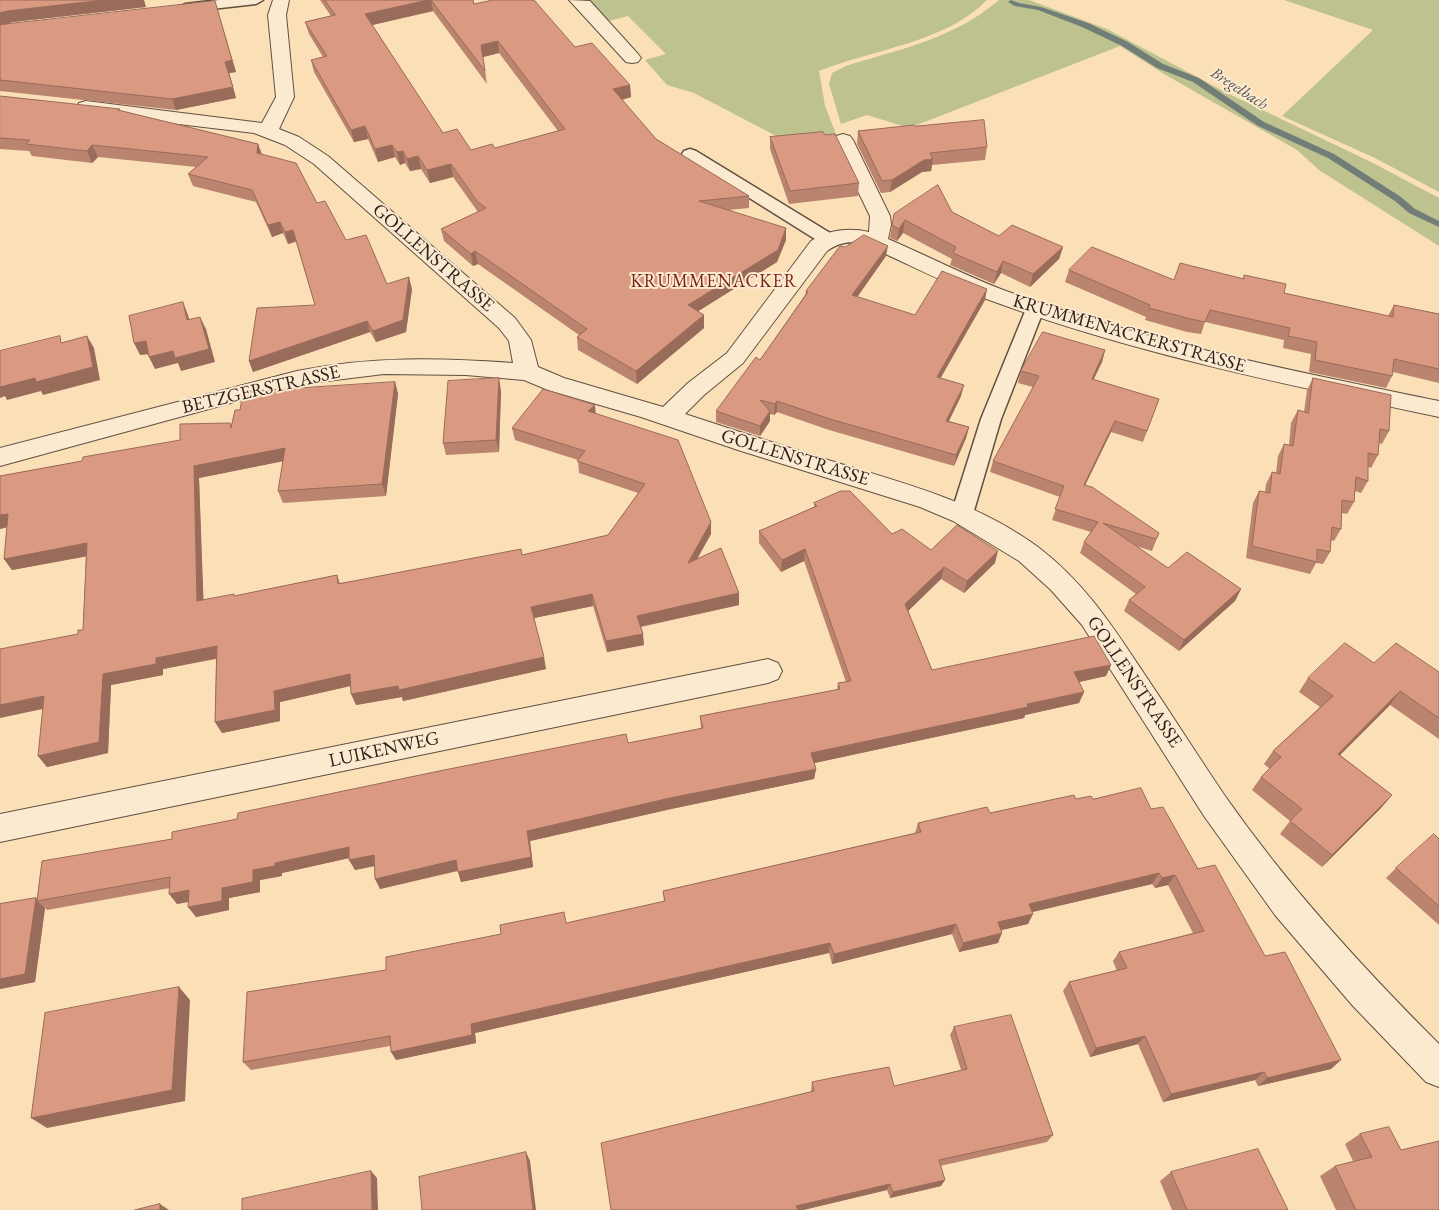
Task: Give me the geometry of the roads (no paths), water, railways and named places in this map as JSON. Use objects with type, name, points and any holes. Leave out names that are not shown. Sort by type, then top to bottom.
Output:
[{"type":"street","points":[[268,131],[285,97],[277,15],[281,0]]},
{"type":"street","points":[[577,0],[632,58]]},
{"type":"street","name":"GOLLENSTRASSE","points":[[69,106],[243,126],[268,131],[292,141],[316,156],[507,322],[520,340],[527,372],[556,384],[667,416],[747,444],[929,500],[962,514],[1028,554],[1061,583],[1097,624],[1215,806],[1268,879],[1307,928],[1365,994],[1439,1069]]},
{"type":"street","points":[[843,140],[880,216],[881,225],[877,242]]},
{"type":"street","name":"KRUMMENACKERSTRASSE","points":[[829,240],[849,235],[864,237],[966,283],[1035,309],[1192,355],[1439,409]]},
{"type":"street","points":[[667,416],[696,389],[735,358],[815,251],[829,240]]},
{"type":"street","name":"BETZGERSTRASSE","points":[[0,457],[264,386],[329,373],[372,367],[413,366],[464,367],[527,372]]},
{"type":"street","name":"LUIKENWEG","points":[[0,828],[768,671]]},
{"type":"lane","points":[[168,11],[256,0]]},
{"type":"lane","points":[[690,154],[829,240]]},
{"type":"lane","points":[[962,514],[991,420],[1035,309]]},
{"type":"waterway","name":"Bregelbach","points":[[1011,2],[1017,5],[1039,8],[1085,25],[1125,44],[1160,66],[1196,80],[1261,124],[1331,156],[1398,199],[1412,211],[1439,224]]},
{"type":"district","name":"KRUMMENACKER","points":[[714,282]]}]
